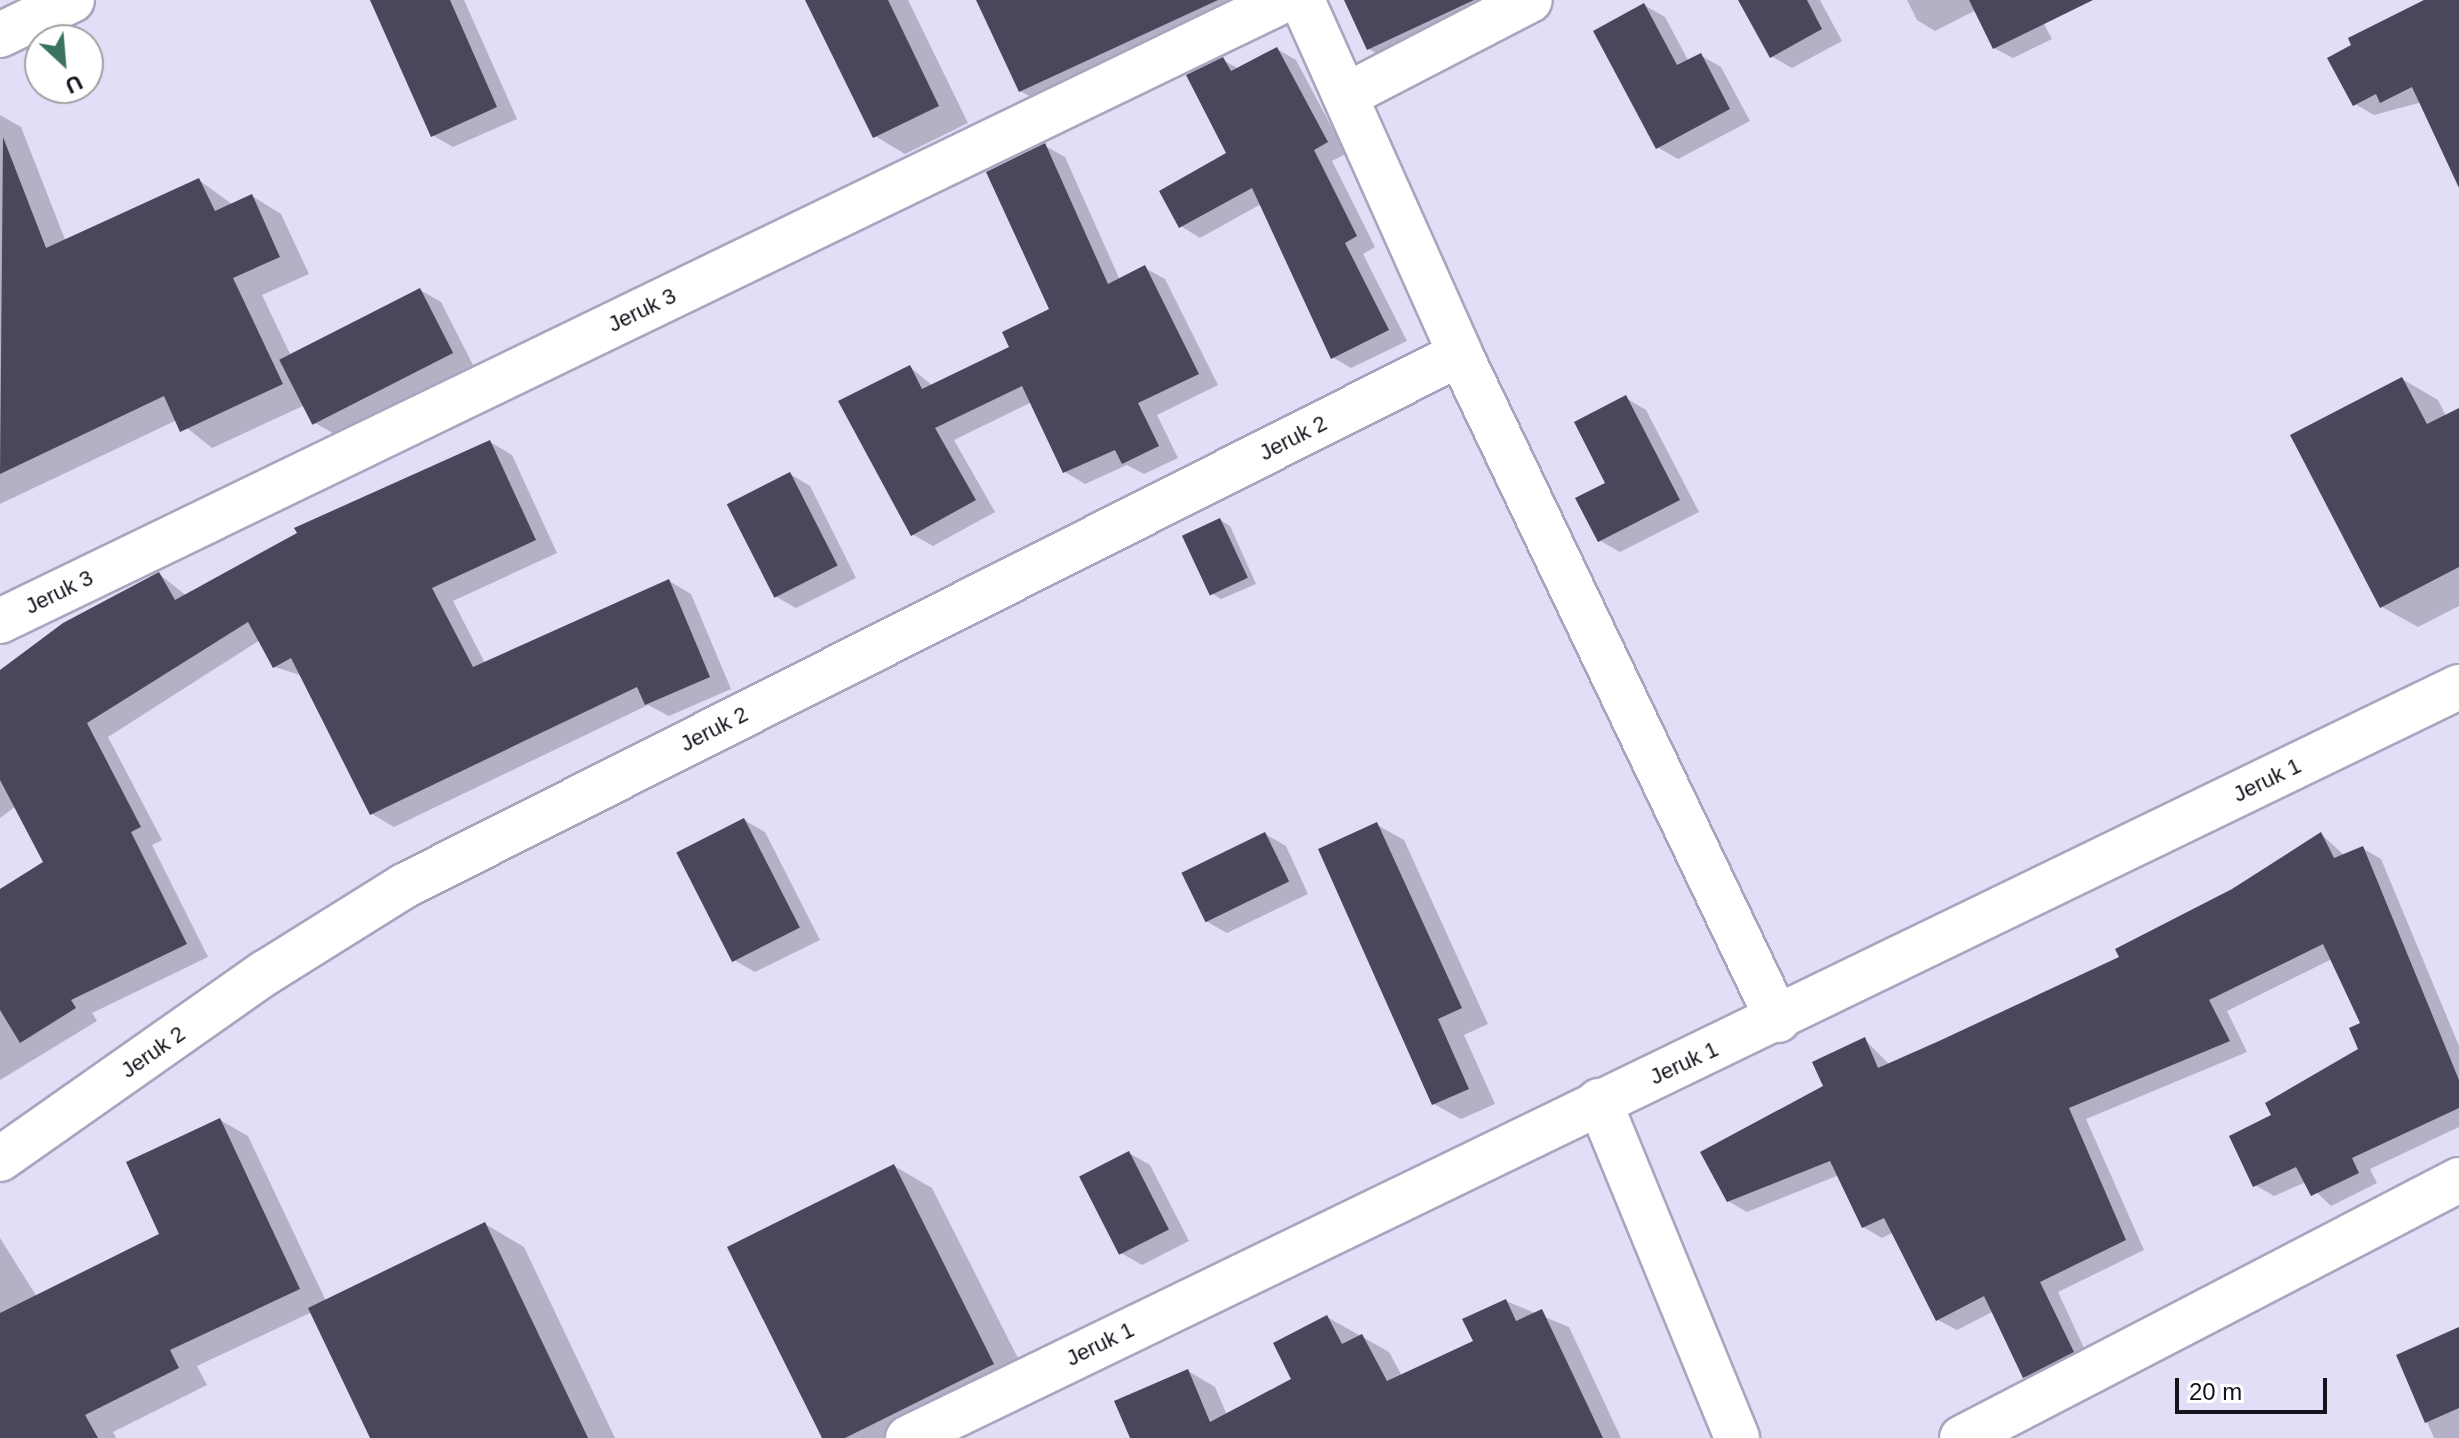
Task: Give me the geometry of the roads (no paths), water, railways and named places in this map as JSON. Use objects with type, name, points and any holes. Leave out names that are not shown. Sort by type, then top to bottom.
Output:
[{"type":"street","points":[[0,35],[72,0]]},
{"type":"street","name":"Jeruk 3","points":[[0,621],[1284,0]]},
{"type":"street","points":[[1302,0],[1460,354],[1778,1020]]},
{"type":"street","points":[[1345,96],[1530,0]]},
{"type":"street","name":"Jeruk 2","points":[[0,1159],[265,973],[404,886],[1460,354]]},
{"type":"street","name":"Jeruk 1","points":[[908,1438],[1599,1101],[1778,1020],[2459,687]]},
{"type":"street","points":[[1599,1101],[1737,1438]]},
{"type":"street","points":[[1962,1438],[2459,1180]]}]
